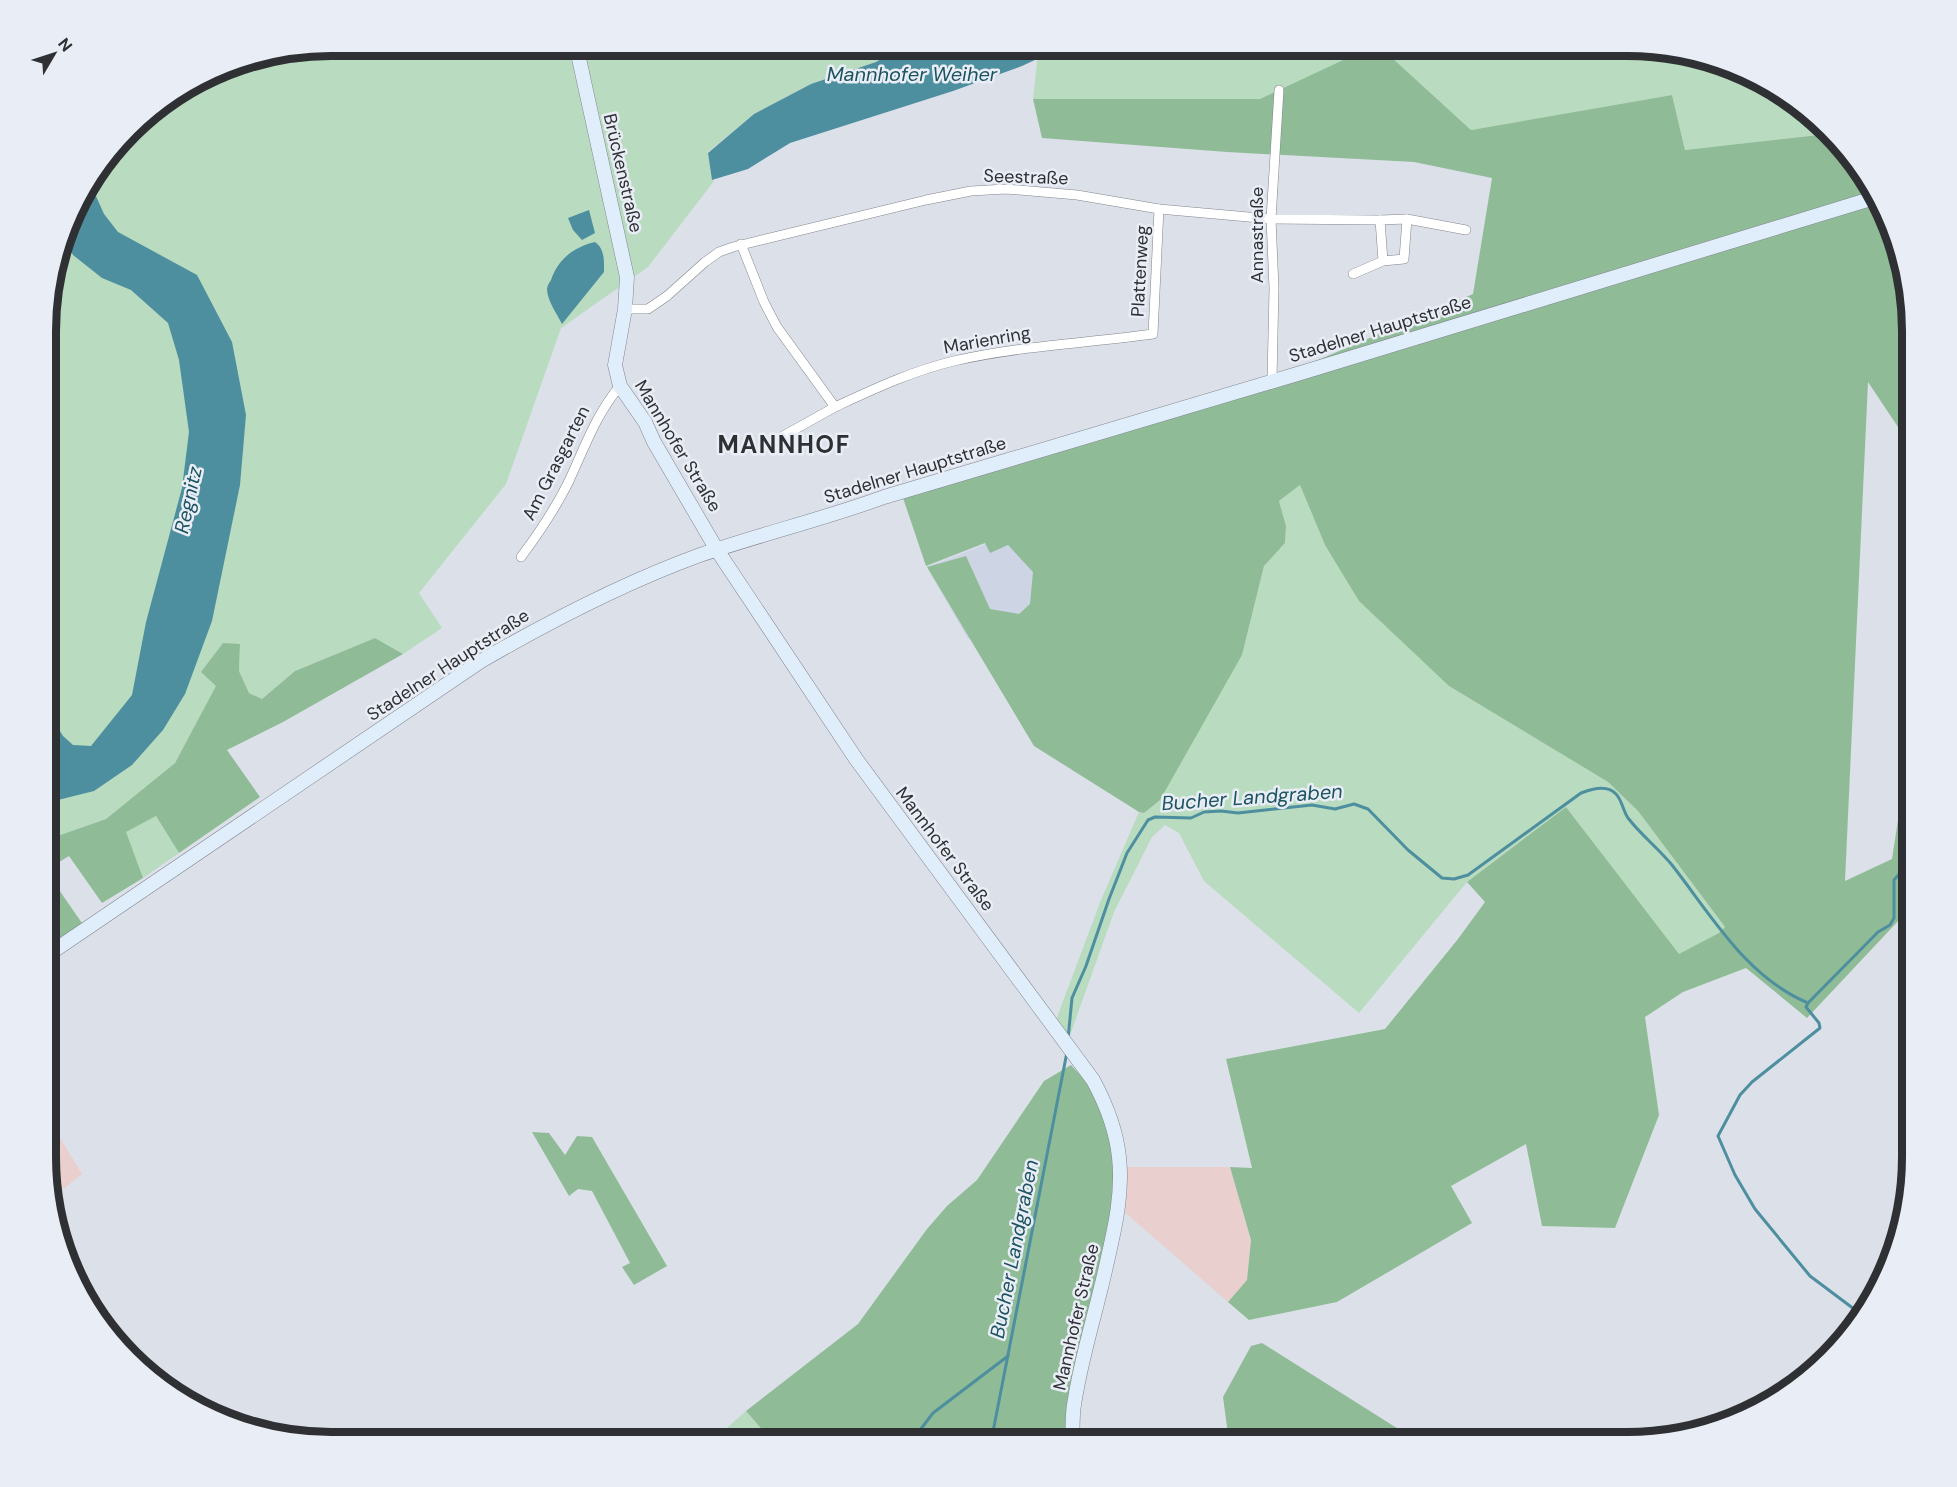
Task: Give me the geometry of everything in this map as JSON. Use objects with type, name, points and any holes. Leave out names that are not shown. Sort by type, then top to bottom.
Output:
[{"type":"main road","name":"Brückenstraße","points":[[578,56],[627,277],[625,309]]},
{"type":"main road","name":"Stadelner Hauptstraße","points":[[56,949],[481,661],[536,629],[645,576],[717,550],[884,497],[1868,200]]},
{"type":"main road","name":"Mannhofer Straße","points":[[625,309],[615,364],[620,386],[645,422],[663,459],[717,550],[856,759],[1080,1062],[1104,1099],[1111,1119],[1119,1158],[1120,1191],[1114,1233],[1074,1406],[1073,1432]]},
{"type":"street","name":"Annastraße","points":[[1272,380],[1274,288],[1271,219],[1279,90]]},
{"type":"street","name":"Seestraße","points":[[625,309],[648,309],[719,252],[741,244],[971,191],[1039,191],[1159,209],[1271,219],[1407,219],[1466,230]]},
{"type":"street","name":"Plattenweg","points":[[1153,334],[1159,209]]},
{"type":"street","points":[[1353,274],[1383,261],[1404,259],[1407,219]]},
{"type":"street","points":[[1380,220],[1383,261]]},
{"type":"street","points":[[741,244],[764,302],[777,327],[835,407]]},
{"type":"street","name":"Marienring","points":[[783,436],[835,407],[884,384],[951,362],[1006,351],[1153,334]]},
{"type":"street","name":"Am Grasgarten","points":[[521,557],[549,518],[592,429],[608,400],[620,386]]},
{"type":"shaded area","points":[[1032,526],[1039,607],[968,639],[927,567]]},
{"type":"shaded area","points":[[56,1131],[82,1174],[58,1193]]},
{"type":"shaded area","points":[[1124,1167],[1230,1167],[1251,1240],[1247,1280],[1228,1302],[1121,1209]]},
{"type":"green space","points":[[313,56],[886,56],[876,62],[811,84],[754,114],[708,152],[714,181],[648,267],[561,328],[506,484],[419,593],[442,628],[403,654],[375,638],[295,671],[262,699],[249,693],[239,671],[240,644],[175,763],[106,819],[56,836],[56,313],[65,259],[76,225],[92,193],[112,163],[136,136],[163,112],[193,92],[225,76],[259,65]]},
{"type":"green space","points":[[1038,56],[1352,56],[1260,99],[1033,99]]},
{"type":"green space","points":[[1352,56],[1390,56],[1471,130],[1672,95],[1685,150],[1820,135],[1845,163],[1865,193],[1881,225],[1896,277],[1902,331],[1902,433],[1868,382],[1845,881],[1892,859],[1902,794],[1902,867],[1898,872],[1901,918],[1807,1018],[1746,968],[1683,992],[1645,1017],[1659,1115],[1615,1228],[1542,1226],[1526,1144],[1451,1186],[1472,1223],[1337,1302],[1249,1320],[1228,1302],[1247,1280],[1251,1240],[1230,1167],[1252,1168],[1226,1059],[1385,1029],[1485,902],[1467,882],[1566,807],[1679,954],[1719,933],[1725,927],[1638,811],[1608,782],[1449,686],[1359,601],[1325,545],[1300,485],[1279,501],[1286,526],[1285,543],[1264,566],[1242,655],[1160,800],[1144,813],[1034,746],[927,567],[966,556],[990,609],[1019,614],[1030,604],[1033,572],[1008,545],[990,553],[985,543],[926,566],[901,492],[1269,381],[1473,294],[1492,178],[1414,162],[1227,152],[1042,138],[1033,99],[1260,99]]},
{"type":"green space","points":[[1390,56],[1644,56],[1680,61],[1732,76],[1764,92],[1794,112],[1820,135],[1685,150],[1672,95],[1471,130]]},
{"type":"green space","points":[[1300,485],[1325,545],[1449,686],[1608,782],[1638,811],[1725,927],[1719,933],[1679,955],[1566,807],[1467,882],[1359,1013],[1204,881],[1179,833],[1165,825],[1152,837],[1114,912],[1069,1038],[1056,1020],[1101,900],[1139,812],[1145,813],[1242,655],[1264,566],[1285,543],[1286,526],[1279,501]]},
{"type":"green space","points":[[375,638],[403,654],[283,722],[227,750],[260,797],[179,853],[156,816],[126,832],[143,878],[102,903],[69,856],[56,864],[56,836],[106,819],[175,763],[216,686],[201,672],[223,643],[240,644],[239,671],[249,693],[262,699],[295,671]]},
{"type":"green space","points":[[156,816],[179,853],[143,878],[125,832]]},
{"type":"green space","points":[[56,885],[84,926],[56,944]]},
{"type":"green space","points":[[1071,1065],[1089,1085],[1106,1117],[1124,1167],[1079,1385],[1073,1432],[764,1432],[746,1411],[858,1324],[927,1229],[947,1206],[977,1180],[1044,1081]]},
{"type":"green space","points":[[532,1132],[549,1133],[565,1155],[577,1136],[592,1137],[667,1266],[634,1285],[622,1267],[630,1263],[592,1191],[578,1189],[569,1196]]},
{"type":"green space","points":[[1262,1343],[1403,1432],[1228,1432],[1223,1397],[1251,1346]]},
{"type":"green space","points":[[746,1411],[764,1432],[722,1432]]},
{"type":"water","name":"Mannhofer Weiher","points":[[886,56],[1039,56],[1022,66],[953,91],[790,143],[748,169],[712,180],[708,153],[754,114],[811,84],[876,62]]},
{"type":"water","name":"Regnitz","points":[[94,191],[104,214],[118,232],[197,275],[232,342],[246,415],[240,485],[212,621],[185,694],[163,730],[132,765],[94,791],[56,800],[56,725],[63,736],[73,745],[91,746],[132,695],[146,622],[182,488],[189,432],[179,360],[168,323],[131,290],[102,278],[73,255],[68,247],[70,242]]},
{"type":"water","points":[[589,210],[595,233],[582,240],[573,230],[568,218]]},
{"type":"water","points":[[595,242],[602,252],[604,272],[562,324],[549,298],[548,286],[562,260],[580,247]]},
{"type":"waterway","name":"Bucher Landgraben","points":[[1068,1039],[1072,998],[1127,853],[1148,820],[1155,817],[1191,818],[1204,812],[1238,813],[1312,805],[1335,809],[1354,804],[1368,809],[1408,850],[1442,878],[1454,879],[1468,875],[1581,793],[1594,789],[1608,789],[1618,796],[1628,818],[1672,865],[1716,924],[1748,961],[1766,978],[1786,992],[1808,1003],[1878,932],[1890,925],[1894,918],[1894,880],[1902,871]]},
{"type":"waterway","points":[[1808,1003],[1806,1007],[1819,1023],[1820,1028],[1752,1082],[1740,1095],[1718,1136],[1735,1175],[1755,1209],[1810,1276],[1855,1310]]},
{"type":"waterway","name":"Bucher Landgraben","points":[[993,1432],[1067,1052]]},
{"type":"waterway","points":[[919,1432],[933,1413],[1008,1356]]},
{"type":"district","name":"MANNHOF","points":[[784,444]]}]
